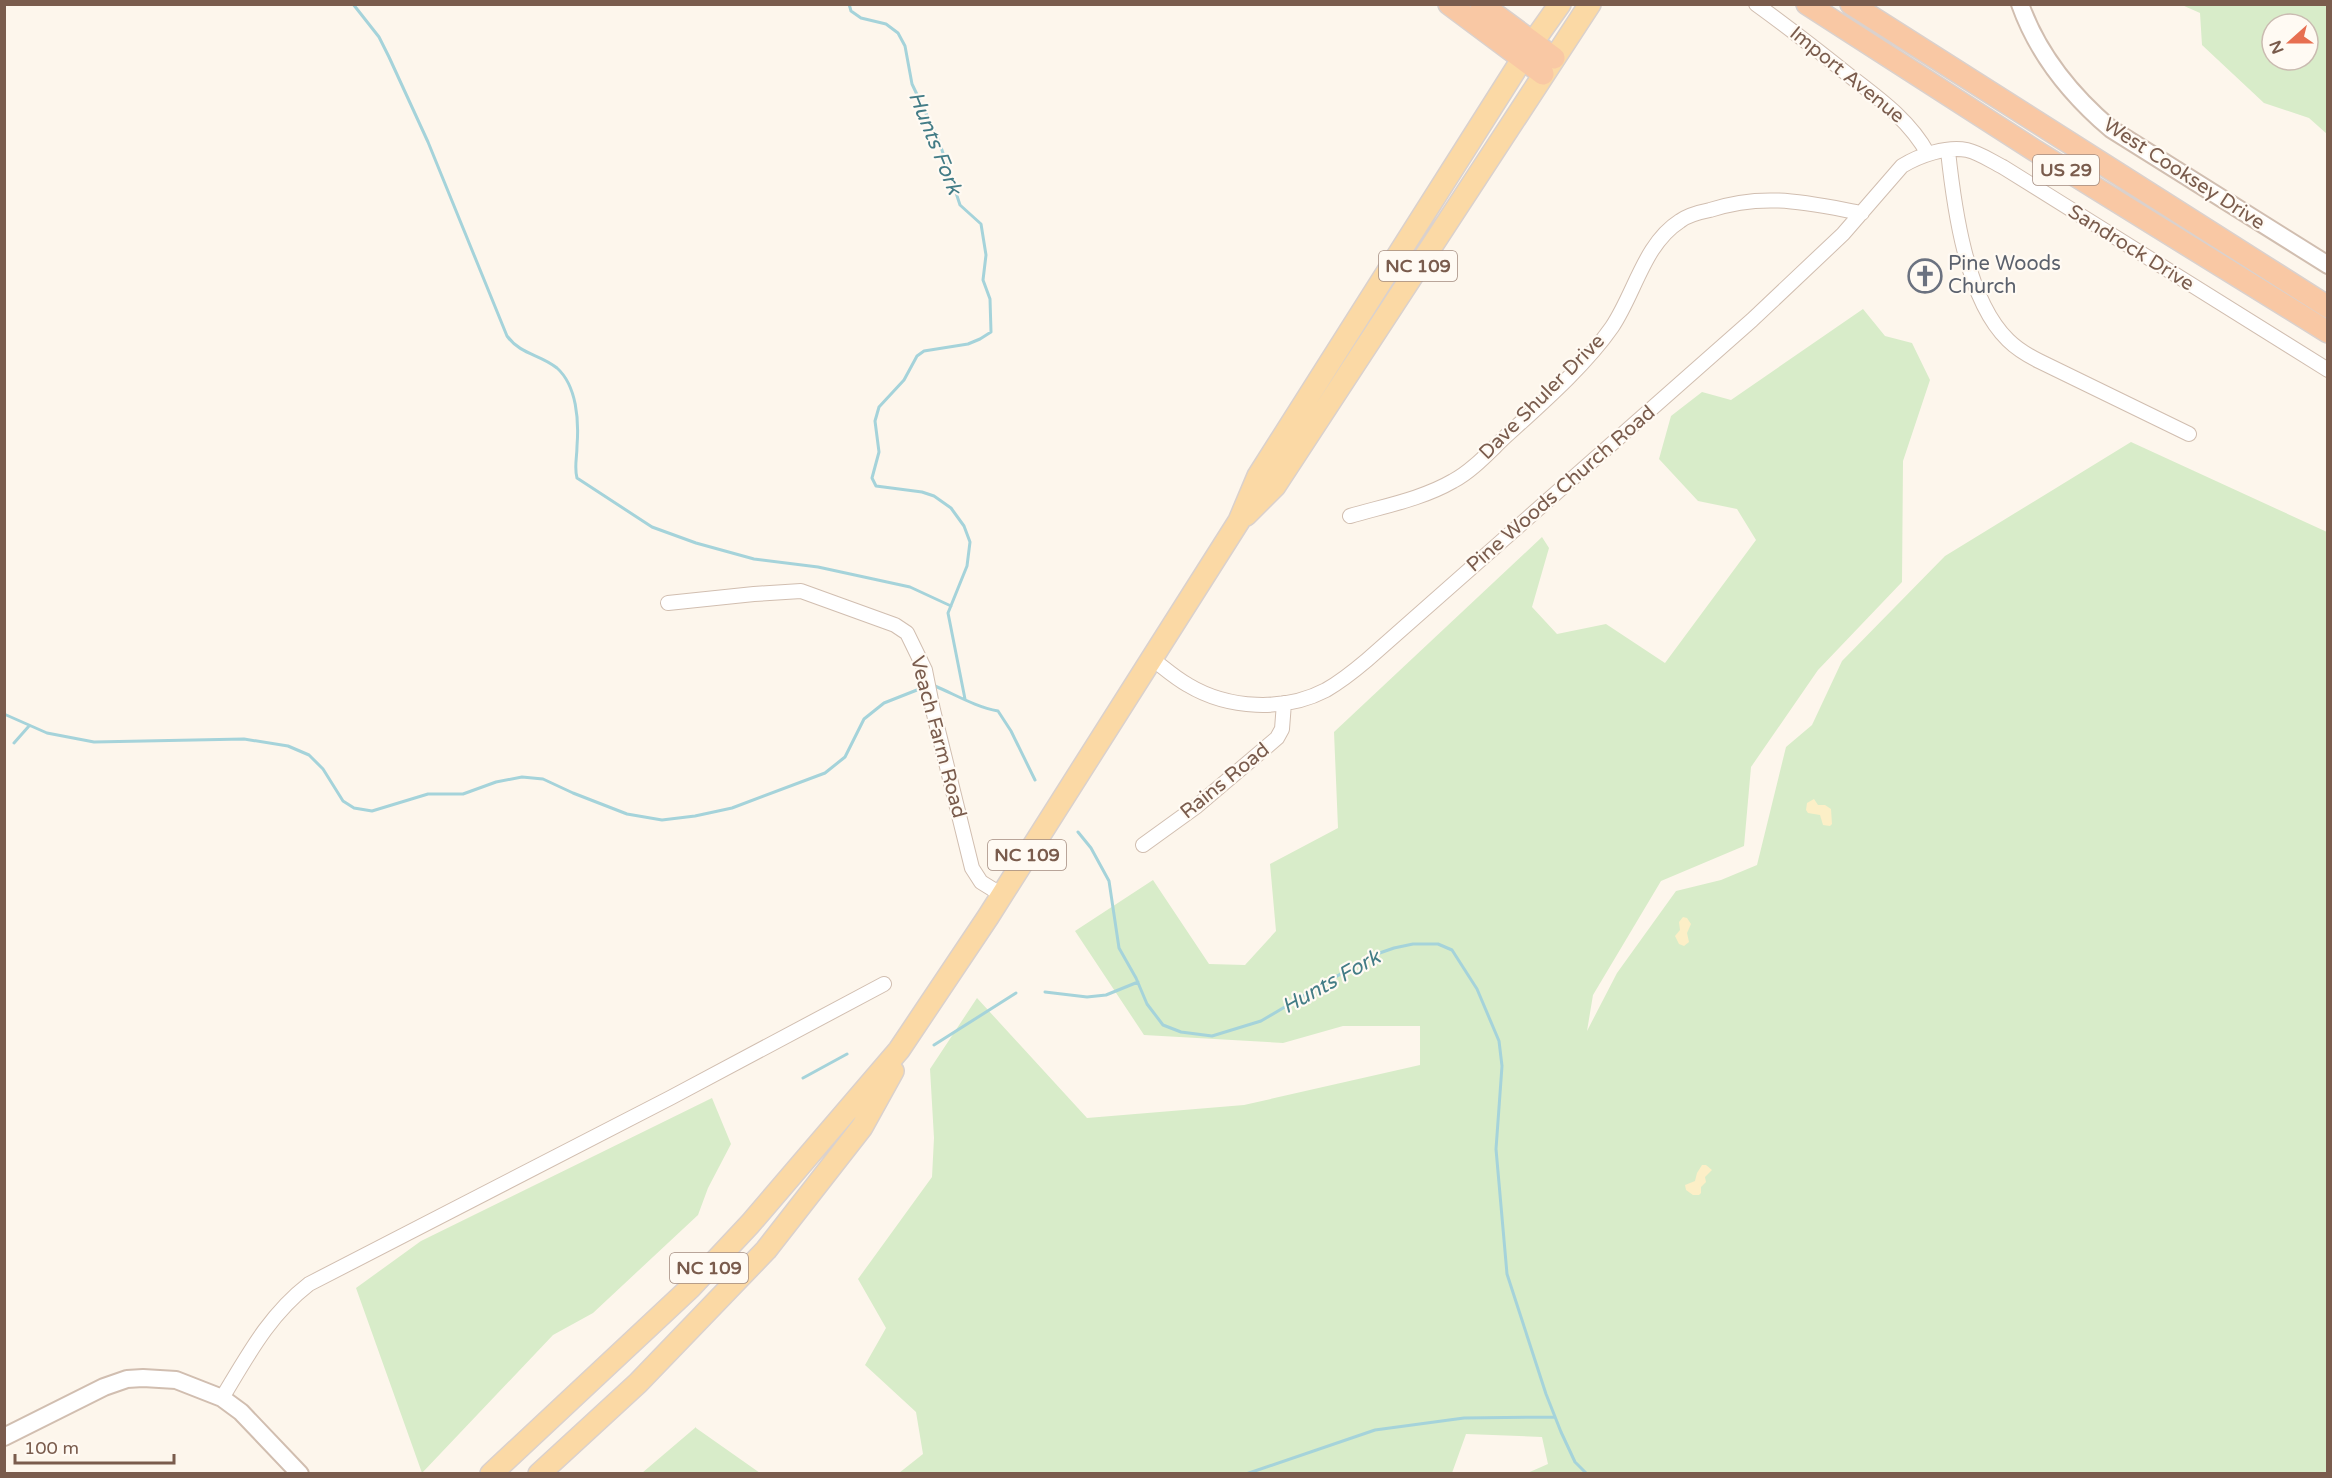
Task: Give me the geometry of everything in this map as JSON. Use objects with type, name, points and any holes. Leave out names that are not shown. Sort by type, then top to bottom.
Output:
[{"type":"highway","points":[[1449,4],[1528,51],[1548,66]]},
{"type":"highway","points":[[1481,4],[1528,51]]},
{"type":"highway","name":"US 29","points":[[1807,4],[2034,150],[2328,332]]},
{"type":"highway","name":"US 29","points":[[1851,4],[2328,307]]},
{"type":"main road","name":"NC 109","points":[[491,1473],[690,1288],[750,1224],[899,1050],[1002,895],[1239,521],[1258,477],[1560,4]]},
{"type":"main road","name":"NC 109","points":[[1239,521],[1275,486],[1590,4]]},
{"type":"main road","name":"NC 109","points":[[539,1473],[638,1383],[766,1250],[862,1127],[894,1069],[899,1050]]},
{"type":"street","name":"Import Avenue","points":[[1756,4],[1882,101],[1909,125],[1928,154]]},
{"type":"street","name":"West Cooksey Drive","points":[[2020,4],[2043,54],[2061,79],[2111,129],[2328,265]]},
{"type":"street","name":"Sandrock Drive","points":[[1928,154],[1968,150],[2003,167],[2328,370]]},
{"type":"street","points":[[1948,151],[1959,234],[1986,309],[2006,338],[2020,351],[2038,361],[2189,434]]},
{"type":"street","name":"Pine Woods Church Road","points":[[1151,658],[1187,685],[1215,698],[1243,704],[1284,703],[1326,690],[1367,660],[1752,320],[1835,242],[1902,166],[1928,154]]},
{"type":"street","name":"Dave Shuler Drive","points":[[1350,516],[1435,491],[1455,480],[1484,457],[1543,402],[1599,344],[1614,325],[1643,266],[1660,241],[1680,220],[1740,201],[1764,199],[1800,202],[1862,213]]},
{"type":"street","name":"Veach Farm Road","points":[[668,603],[801,591],[895,625],[907,633],[925,670],[972,868],[981,882],[1002,895]]},
{"type":"street","name":"Rains Road","points":[[1143,845],[1197,806],[1277,738],[1282,729],[1284,703]]},
{"type":"street","points":[[222,1398],[267,1325],[291,1297],[309,1284],[670,1098],[884,984]]},
{"type":"street","points":[[4,1437],[104,1387],[127,1379],[176,1380],[222,1398],[241,1412],[300,1473]]},
{"type":"green space","points":[[2182,5],[2327,5],[2327,134],[2309,118],[2264,103],[2202,45],[2200,13]]},
{"type":"green space","points":[[1863,309],[1885,336],[1912,343],[1930,380],[1903,461],[1902,582],[1818,670],[1751,767],[1744,846],[1661,881],[1593,995],[1587,1031],[1617,973],[1676,891],[1721,880],[1757,865],[1786,747],[1812,725],[1842,661],[1945,556],[2131,442],[2327,532],[2327,1473],[1525,1474],[1548,1464],[1542,1437],[1466,1434],[1452,1473],[899,1473],[923,1454],[916,1412],[865,1365],[886,1328],[858,1279],[932,1177],[934,1138],[930,1069],[977,998],[1087,1118],[1244,1105],[1420,1065],[1420,1026],[1343,1026],[1283,1043],[1144,1035],[1075,931],[1153,880],[1209,964],[1245,965],[1276,931],[1270,864],[1338,828],[1334,732],[1542,537],[1549,548],[1532,607],[1557,634],[1606,624],[1665,663],[1756,540],[1737,509],[1698,501],[1659,459],[1671,416],[1702,392],[1731,400]]},
{"type":"green space","points":[[712,1098],[731,1144],[708,1188],[698,1215],[593,1313],[553,1335],[422,1473],[356,1288],[421,1241]]},
{"type":"green space","points":[[696,1428],[760,1473],[642,1473]]},
{"type":"sand","points":[[1814,799],[1818,805],[1825,805],[1831,809],[1832,824],[1830,826],[1823,825],[1820,815],[1808,813],[1806,810],[1807,803]]},
{"type":"sand","points":[[1683,917],[1687,918],[1691,924],[1687,933],[1689,942],[1684,946],[1679,944],[1675,936],[1680,930],[1679,922]]},
{"type":"sand","points":[[1702,1165],[1712,1170],[1705,1177],[1706,1182],[1701,1187],[1701,1193],[1693,1195],[1686,1190],[1685,1185],[1695,1181]]},
{"type":"waterway","points":[[353,4],[379,37],[389,57],[428,142],[507,336],[524,351],[557,368],[569,384],[577,415],[577,478],[652,527],[696,543],[754,559],[818,567],[910,587],[951,606]]},
{"type":"waterway","name":"Hunts Fork","points":[[849,4],[851,11],[861,18],[886,24],[898,33],[905,46],[912,84],[939,141],[960,205],[981,224],[986,255],[983,280],[990,299],[991,332],[968,344],[924,351],[917,356],[904,380],[879,407],[875,421],[879,452],[872,478],[876,486],[922,492],[934,496],[951,508],[964,526],[970,542],[967,566],[948,613],[965,699]]},
{"type":"waterway","name":"Hunts Fork","points":[[935,686],[974,704],[998,711],[1011,731],[1035,780]]},
{"type":"waterway","points":[[4,714],[47,733],[94,742],[244,739],[288,746],[309,755],[323,769],[343,801],[354,808],[372,811],[428,794],[463,794],[496,782],[522,777],[543,779],[627,814],[662,820],[732,808],[825,773],[845,757],[864,719],[884,703],[922,688]]},
{"type":"waterway","points":[[14,743],[29,726]]},
{"type":"waterway","name":"Hunts Fork","points":[[1078,832],[1091,848],[1109,881],[1119,948],[1147,1004],[1163,1025],[1181,1032],[1212,1036],[1261,1021],[1371,956],[1394,948],[1413,944],[1438,944],[1452,950],[1477,989],[1499,1041],[1502,1066],[1496,1149],[1507,1274],[1546,1394],[1561,1432],[1575,1462],[1587,1474]]},
{"type":"waterway","points":[[1045,992],[1087,997],[1106,995],[1138,982]]},
{"type":"waterway","points":[[934,1045],[1016,993]]},
{"type":"waterway","points":[[803,1078],[847,1054]]},
{"type":"waterway","points":[[1246,1474],[1375,1430],[1464,1418],[1555,1417]]},
{"type":"place","name":"Pine Woods Church","points":[[1925,276]]}]
